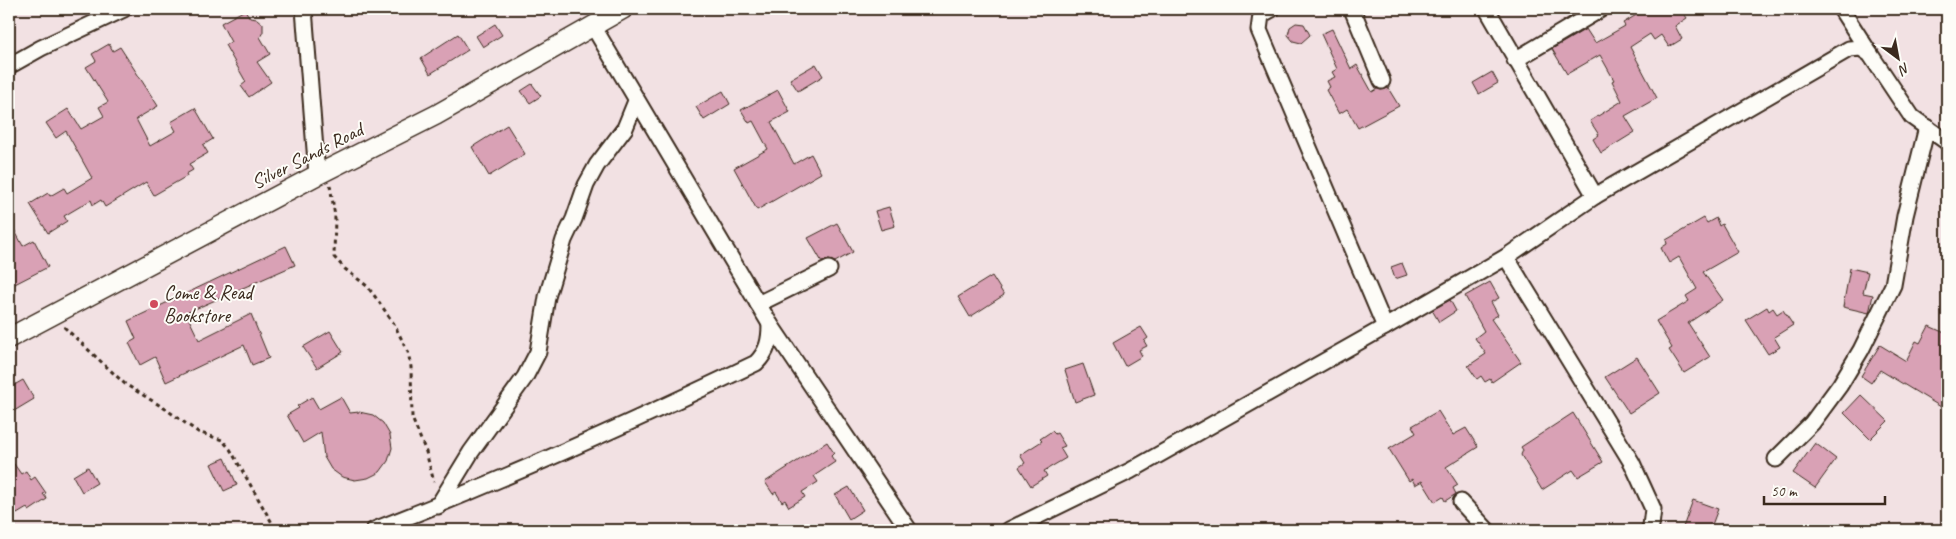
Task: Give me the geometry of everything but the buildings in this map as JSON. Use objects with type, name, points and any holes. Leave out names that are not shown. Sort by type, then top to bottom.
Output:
[{"type":"street","points":[[9,66],[96,14],[124,9]]},
{"type":"street","points":[[304,9],[322,173]]},
{"type":"street","name":"Silver Sands Road","points":[[9,338],[436,115],[623,9]]},
{"type":"street","points":[[1272,9],[1261,16],[1259,30],[1385,327]]},
{"type":"street","points":[[1352,9],[1382,81]]},
{"type":"street","points":[[1487,9],[1595,196]]},
{"type":"street","points":[[1515,60],[1601,9]]},
{"type":"street","points":[[1841,9],[1912,117],[1947,142]]},
{"type":"street","points":[[593,26],[770,324],[909,530]]},
{"type":"street","points":[[1009,530],[1130,471],[1385,327],[1506,256],[1595,196],[1849,49],[1861,48],[1870,54]]},
{"type":"street","points":[[435,507],[471,452],[525,377],[538,352],[547,297],[564,240],[574,220],[586,185],[597,165],[625,128],[636,101]]},
{"type":"street","points":[[1776,458],[1812,423],[1840,386],[1862,350],[1893,285],[1905,216],[1926,127]]},
{"type":"street","points":[[1506,256],[1632,463],[1653,508],[1649,530]]},
{"type":"street","points":[[758,304],[829,269]]},
{"type":"street","points":[[374,530],[435,507],[618,428],[756,363],[768,347],[770,324]]},
{"type":"street","points":[[1461,502],[1487,530]]},
{"type":"path","points":[[322,173],[335,216],[334,257],[344,269],[367,286],[394,324],[408,352],[412,375],[412,418],[433,474],[435,507]]},
{"type":"path","points":[[51,315],[125,384],[198,432],[222,440],[230,449],[276,530]]},
{"type":"place","name":"Come & Read Bookstore","points":[[154,304]]}]
